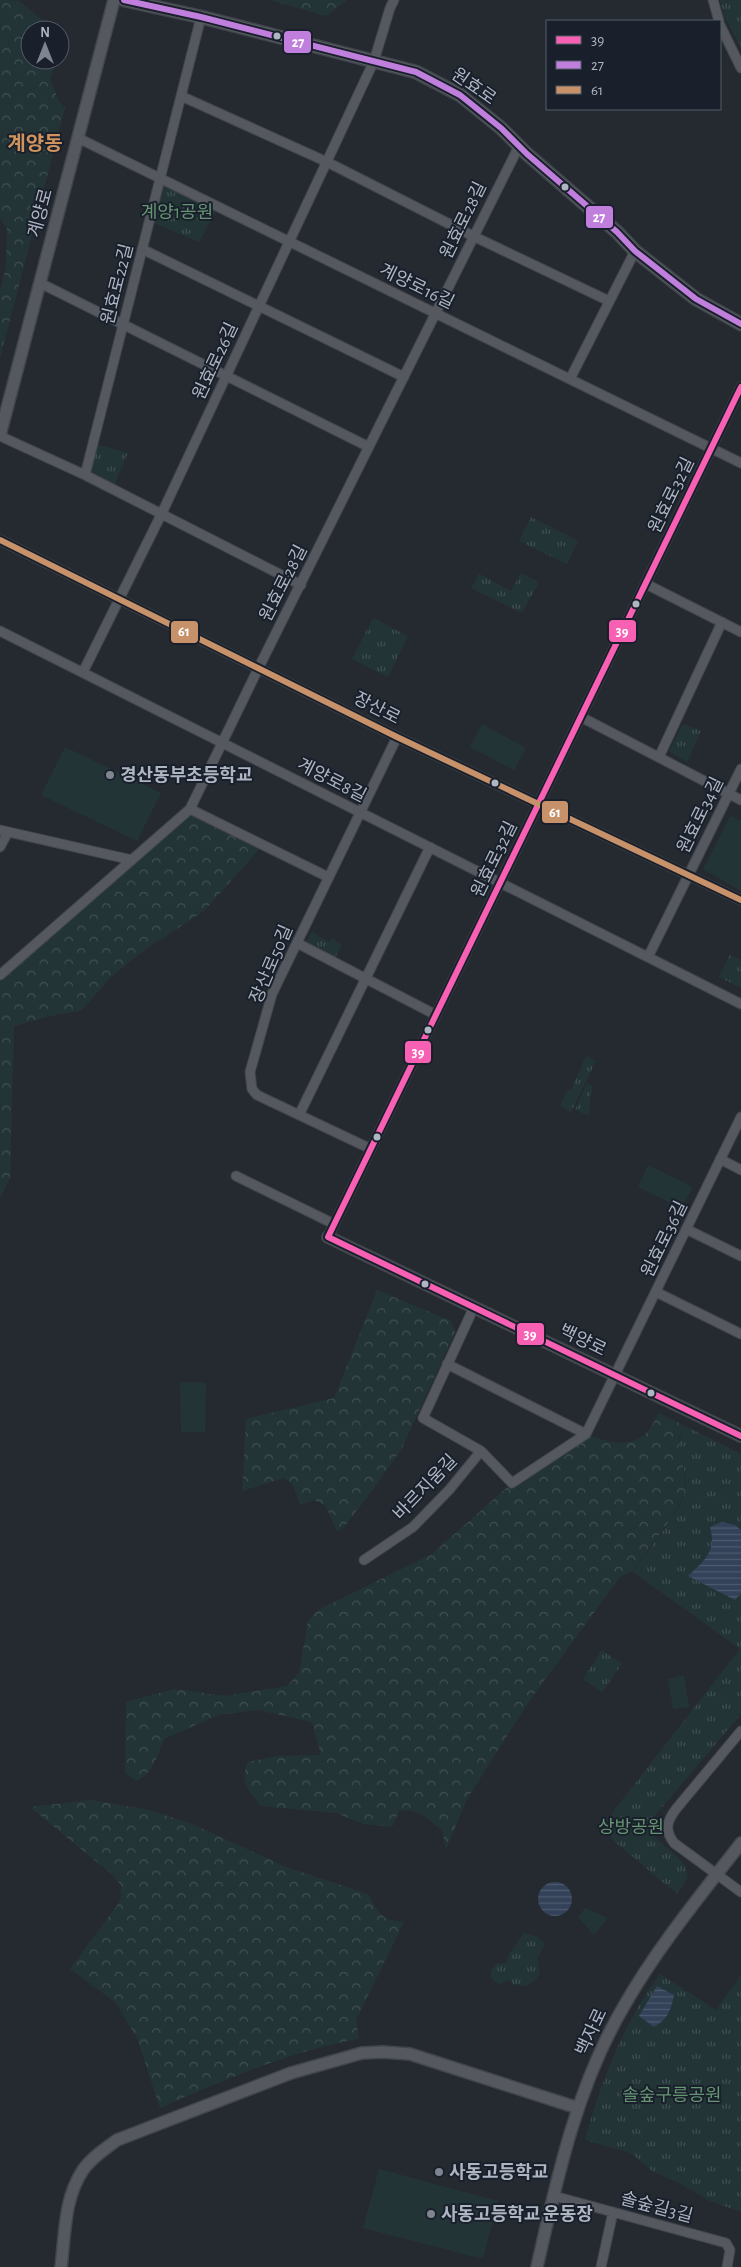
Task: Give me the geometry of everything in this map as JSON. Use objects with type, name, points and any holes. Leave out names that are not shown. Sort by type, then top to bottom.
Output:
[{"type":"main road","name":"원효로","points":[[124,0],[201,17],[416,72],[440,83],[460,95],[500,128],[617,232],[635,251],[696,299],[741,324]]},
{"type":"street","name":"계양로","points":[[0,436],[114,0]]},
{"type":"street","name":"원효로26길","points":[[83,672],[160,514],[374,61],[394,0]]},
{"type":"street","points":[[713,0],[719,20]]},
{"type":"street","name":"원효로22길","points":[[85,475],[201,17]]},
{"type":"street","points":[[721,28],[741,68]]},
{"type":"street","points":[[181,96],[327,162],[473,236],[609,301]]},
{"type":"street","name":"계양로16길","points":[[78,138],[741,463]]},
{"type":"street","name":"원효로28길","points":[[0,975],[190,810],[259,667],[519,146]]},
{"type":"street","points":[[142,249],[404,377]]},
{"type":"street","points":[[570,379],[635,251]]},
{"type":"street","points":[[40,283],[369,447]]},
{"type":"street","name":"원효로32길","points":[[328,1237],[741,387]]},
{"type":"street","points":[[0,436],[85,475],[301,584]]},
{"type":"street","name":"장산로","points":[[0,540],[397,737],[741,900]]},
{"type":"street","points":[[646,584],[741,632]]},
{"type":"street","points":[[659,757],[722,622]]},
{"type":"street","name":"계양로8길","points":[[0,631],[741,1004]]},
{"type":"street","points":[[581,717],[741,800]]},
{"type":"street","name":"장산로50길","points":[[371,1149],[257,1095],[252,1089],[250,1072],[272,994],[397,737]]},
{"type":"street","name":"원효로34길","points":[[689,875],[741,769]]},
{"type":"street","points":[[190,810],[328,877]]},
{"type":"street","points":[[0,846],[4,831],[132,860]]},
{"type":"street","points":[[299,1116],[430,847]]},
{"type":"street","points":[[648,958],[689,875]]},
{"type":"street","points":[[297,943],[436,1015]]},
{"type":"street","name":"원효로36길","points":[[586,1434],[741,1117]]},
{"type":"street","points":[[720,1159],[741,1170]]},
{"type":"street","points":[[236,1176],[334,1224]]},
{"type":"street","points":[[686,1229],[741,1256]]},
{"type":"street","name":"백양로","points":[[328,1237],[741,1436]]},
{"type":"street","points":[[656,1292],[741,1334]]},
{"type":"street","points":[[447,1364],[586,1434],[512,1483],[481,1451],[423,1418],[447,1364],[474,1307]]},
{"type":"street","name":"바르지움길","points":[[364,1560],[413,1527],[449,1490],[481,1451]]},
{"type":"street","points":[[741,1732],[668,1819],[667,1827],[668,1836],[674,1843],[741,1892]]},
{"type":"street","name":"백자로","points":[[537,2267],[578,2108],[596,2062],[623,2007],[647,1969],[741,1843]]},
{"type":"street","points":[[61,2267],[71,2192],[83,2170],[98,2154],[117,2140],[291,2073],[362,2053],[410,2054],[578,2108]]},
{"type":"street","name":"솔숲길3길","points":[[554,2196],[726,2243],[730,2250],[727,2267]]},
{"type":"street","points":[[601,2267],[613,2212]]},
{"type":"green space","points":[[0,0],[19,1],[41,20],[20,20],[20,70],[53,70],[50,80],[59,101],[65,108],[0,358],[0,291],[6,267],[7,228],[0,219]]},
{"type":"green space","points":[[270,0],[347,0],[326,16]]},
{"type":"green space","points":[[720,0],[741,0],[741,48],[724,16]]},
{"type":"green space","name":"계양1공원","points":[[161,185],[216,210],[199,242],[152,222]]},
{"type":"green space","points":[[94,444],[128,453],[113,488],[86,474]]},
{"type":"green space","points":[[531,517],[578,541],[567,564],[519,541]]},
{"type":"green space","points":[[521,573],[539,582],[522,613],[471,588],[479,574],[511,591]]},
{"type":"green space","points":[[373,618],[408,636],[388,677],[352,659]]},
{"type":"green space","points":[[482,724],[526,748],[514,770],[470,747]]},
{"type":"green space","points":[[683,724],[701,731],[687,762],[669,751]]},
{"type":"green space","points":[[65,747],[161,793],[137,841],[41,795]]},
{"type":"green space","points":[[190,809],[263,845],[204,911],[143,951],[110,978],[81,1011],[50,1016],[14,1026],[10,1178],[0,1198],[0,975]]},
{"type":"green space","points":[[730,816],[741,821],[741,891],[703,869]]},
{"type":"green space","points":[[312,932],[329,942],[332,938],[342,945],[335,958],[306,942]]},
{"type":"green space","points":[[730,955],[741,960],[741,988],[719,977]]},
{"type":"green space","points":[[586,1056],[596,1061],[571,1112],[560,1106],[568,1089],[571,1090]]},
{"type":"green space","points":[[587,1083],[593,1086],[588,1115],[575,1110]]},
{"type":"green space","points":[[648,1165],[693,1187],[681,1208],[638,1187]]},
{"type":"green space","points":[[377,1290],[451,1321],[455,1332],[402,1448],[344,1527],[337,1531],[325,1505],[314,1500],[300,1505],[293,1485],[284,1478],[242,1491],[246,1419],[334,1398]]},
{"type":"green space","points":[[180,1382],[206,1383],[205,1432],[181,1432]]},
{"type":"green space","points":[[659,1413],[685,1426],[679,1438],[686,1491],[673,1516],[632,1571],[620,1577],[528,1703],[467,1799],[446,1849],[442,1830],[422,1815],[411,1811],[399,1811],[392,1827],[364,1824],[336,1813],[261,1806],[249,1790],[245,1780],[245,1769],[248,1762],[277,1756],[321,1755],[312,1722],[258,1710],[219,1715],[164,1739],[154,1763],[142,1778],[136,1781],[125,1772],[126,1702],[174,1689],[225,1696],[287,1686],[299,1673],[308,1621],[318,1610],[432,1554],[512,1483],[586,1434],[609,1441],[625,1443],[633,1441],[646,1433]]},
{"type":"green space","name":"상방공원","points":[[685,1426],[741,1454],[741,1714],[652,1819],[653,1835],[680,1860],[687,1872],[687,1877],[677,1894],[613,1840],[610,1831],[612,1813],[740,1649],[632,1571],[663,1531],[678,1508],[686,1490],[680,1452],[681,1435]]},
{"type":"green space","points":[[602,1650],[622,1664],[602,1692],[583,1679]]},
{"type":"green space","points":[[684,1675],[689,1707],[673,1709],[668,1679]]},
{"type":"green space","points":[[91,1800],[149,1810],[190,1823],[286,1867],[368,1894],[381,1914],[390,1920],[404,1922],[356,2020],[359,2039],[333,2044],[258,2067],[160,2108],[137,2038],[115,2002],[70,1969],[121,1900],[121,1885],[109,1872],[30,1807]]},
{"type":"green space","points":[[585,1908],[608,1918],[594,1935],[578,1917]]},
{"type":"green space","points":[[524,1933],[536,1936],[545,1944],[537,1958],[540,1972],[536,1979],[526,1986],[513,1984],[510,1980],[499,1984],[495,1982],[491,1977],[492,1969],[497,1963],[505,1964]]},
{"type":"green space","name":"솔숲구릉공원","points":[[660,1974],[716,2010],[741,1975],[741,2212],[710,2201],[679,2183],[652,2171],[631,2153],[585,2140],[598,2096],[615,2053],[635,2012]]},
{"type":"green space","name":"사동고등학교 운동장","points":[[379,2169],[498,2201],[483,2259],[363,2228]]},
{"type":"water","points":[[722,1522],[735,1525],[741,1530],[741,1593],[735,1600],[688,1576],[704,1560],[711,1549],[712,1535],[710,1527]]},
{"type":"water","points":[[555,1882],[567,1887],[572,1899],[567,1911],[555,1916],[543,1911],[538,1899],[543,1887]]},
{"type":"water","points":[[657,1986],[674,1995],[668,2014],[663,2021],[654,2027],[639,2016]]},
{"type":"transit line","name":"27","points":[[124,0],[201,17],[416,72],[460,95],[501,128],[527,154],[617,232],[635,251],[696,299],[741,324]]},
{"type":"transit line","name":"39","points":[[741,387],[328,1237],[741,1436]]},
{"type":"transit line","name":"61","points":[[0,540],[397,737],[741,900]]},
{"type":"place","name":"경산동부초등학교","points":[[110,775]]},
{"type":"place","name":"사동고등학교","points":[[439,2172]]},
{"type":"place","name":"사동고등학교 운동장","points":[[431,2214]]},
{"type":"district","name":"계양동","points":[[35,143]]}]
